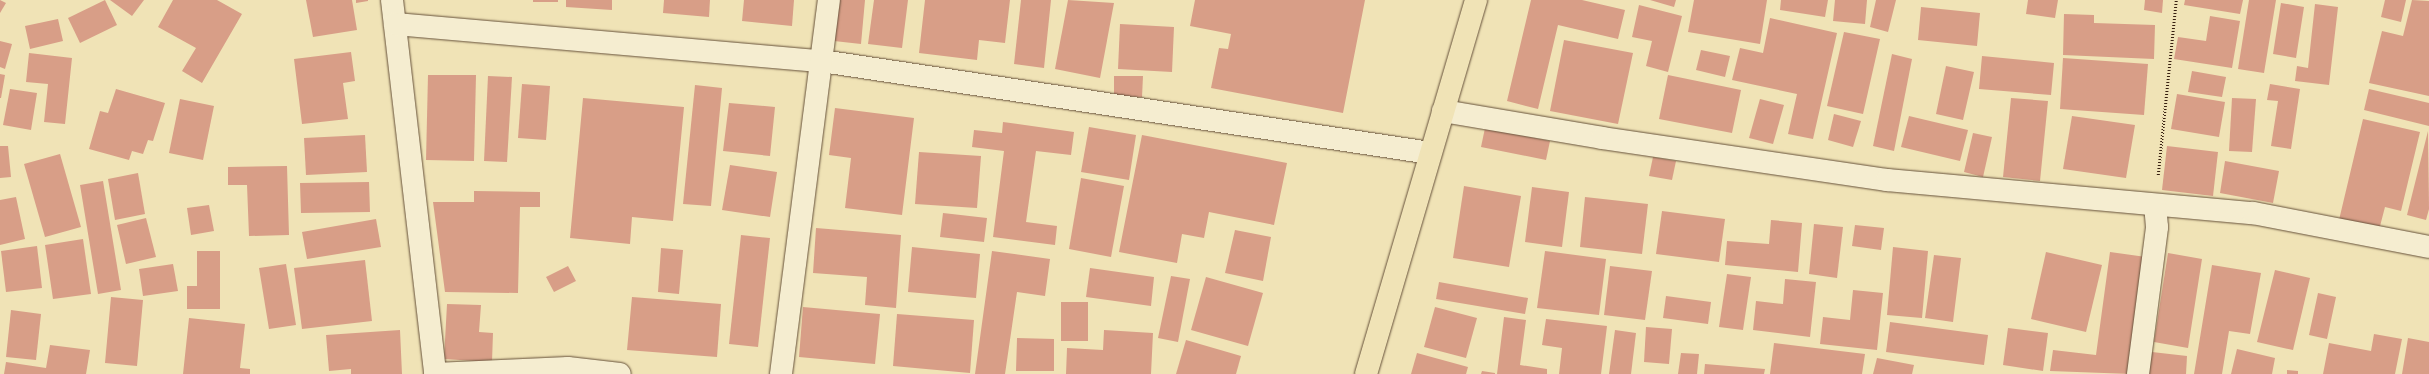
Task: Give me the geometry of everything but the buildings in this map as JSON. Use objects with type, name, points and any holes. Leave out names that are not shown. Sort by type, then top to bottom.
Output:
[{"type":"highway","points":[[1366,374],[1476,0]]},
{"type":"street","points":[[392,0],[435,374],[568,368],[620,374]]},
{"type":"street","points":[[780,374],[829,0]]},
{"type":"street","points":[[395,24],[822,61],[1430,153]]},
{"type":"street","points":[[1443,111],[1602,138],[1887,180],[2253,213],[2429,246]]},
{"type":"street","points":[[2138,374],[2157,227],[2155,205]]},
{"type":"path","points":[[2155,205],[2176,0]]}]
